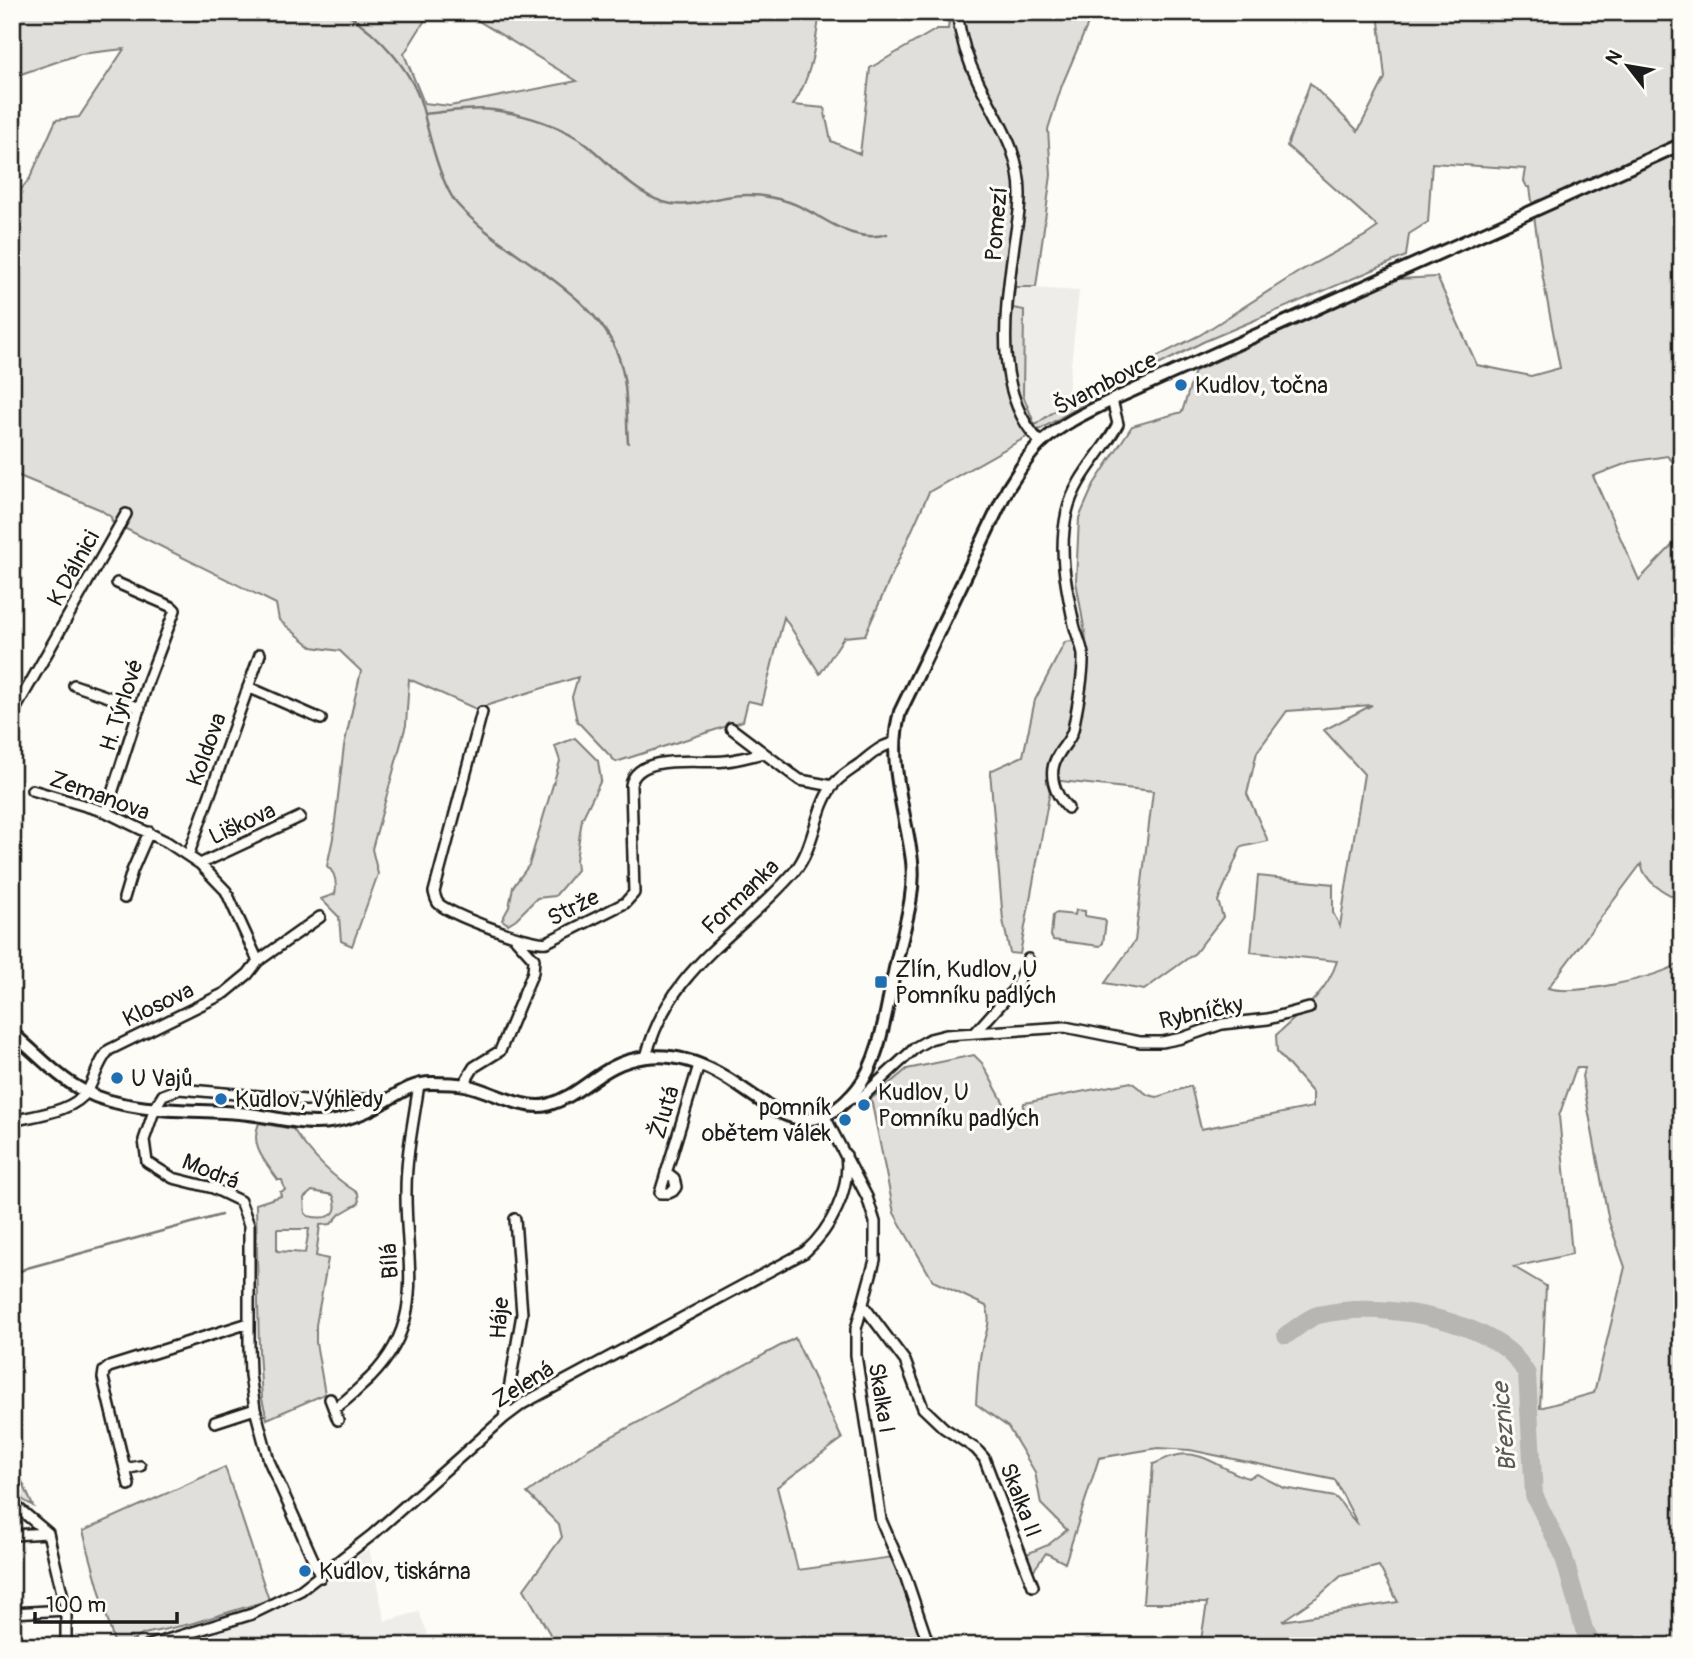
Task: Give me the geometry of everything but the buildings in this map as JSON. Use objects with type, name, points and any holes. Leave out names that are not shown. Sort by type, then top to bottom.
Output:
[{"type":"street","name":"Pomezí","points":[[957,12],[978,82],[1013,149],[1019,173],[1021,199],[1005,339],[1017,409],[1030,433],[1041,443]]},
{"type":"street","name":"Švambovce","points":[[824,1115],[849,1097],[862,1082],[871,1065],[912,894],[913,877],[894,743],[900,712],[1008,488],[1041,443],[1076,418],[1112,400],[1682,144]]},
{"type":"street","points":[[1068,808],[1054,787],[1052,768],[1070,740],[1073,730],[1083,654],[1066,588],[1063,533],[1077,485],[1118,424],[1112,400]]},
{"type":"street","name":"K Dálnici","points":[[12,715],[126,514]]},
{"type":"street","name":"H. Týrlové","points":[[106,812],[175,610],[117,583]]},
{"type":"street","name":"Koldova","points":[[188,856],[260,654]]},
{"type":"street","points":[[74,685],[140,709]]},
{"type":"street","points":[[248,687],[321,719]]},
{"type":"street","name":"Strže","points":[[482,712],[434,892],[442,905],[514,938],[542,943],[630,899],[635,887],[631,785],[639,772],[676,761],[723,762],[763,752]]},
{"type":"street","points":[[731,728],[800,780],[832,786],[874,753],[894,743]]},
{"type":"street","name":"Formanka","points":[[646,1057],[656,1027],[688,975],[799,865],[813,838],[832,786]]},
{"type":"street","name":"Zemanova","points":[[32,790],[106,812],[149,832],[200,864],[226,891],[258,961]]},
{"type":"street","name":"Liškova","points":[[200,864],[300,817]]},
{"type":"street","points":[[124,898],[149,832]]},
{"type":"street","name":"Klosova","points":[[86,1092],[98,1065],[109,1051],[225,993],[248,974],[258,961],[320,917]]},
{"type":"street","points":[[463,1085],[474,1067],[500,1051],[533,972],[534,959],[514,938]]},
{"type":"street","points":[[975,1034],[1016,987],[1028,959]]},
{"type":"street","name":"Rybníčky","points":[[849,1097],[860,1099],[903,1057],[930,1039],[946,1035],[1065,1027],[1140,1042],[1162,1042],[1222,1024],[1268,1018],[1309,1008]]},
{"type":"street","points":[[12,1033],[74,1085],[105,1099],[155,1108],[240,1113],[299,1121],[331,1122],[362,1113],[401,1090],[419,1084],[463,1085],[525,1104],[542,1106],[562,1099],[618,1063],[646,1057],[673,1057],[725,1077],[763,1105],[784,1116],[806,1119],[824,1115],[846,1155]]},
{"type":"street","name":"Žlutá","points":[[666,1172],[699,1065]]},
{"type":"street","name":"Bílá","points":[[334,1409],[383,1363],[399,1338],[407,1317],[410,1293],[406,1183],[419,1084]]},
{"type":"street","points":[[155,1108],[163,1095],[179,1089],[305,1100],[388,1099]]},
{"type":"street","points":[[12,1121],[69,1105],[78,1101],[86,1092]]},
{"type":"street","name":"Modrá","points":[[155,1108],[144,1140],[148,1162],[173,1178],[213,1188],[240,1201],[248,1225],[250,1375],[255,1409],[270,1461],[321,1577]]},
{"type":"street","name":"Skalka I","points":[[846,1155],[867,1197],[875,1222],[875,1260],[856,1329],[856,1355],[881,1520],[906,1578],[929,1646]]},
{"type":"street","name":"Zelená","points":[[148,1646],[252,1614],[281,1601],[321,1577],[524,1403],[805,1252],[821,1236],[840,1199],[847,1175],[846,1155]]},
{"type":"street","name":"Háje","points":[[504,1418],[522,1314],[515,1219]]},
{"type":"street","name":"Skalka II","points":[[863,1305],[905,1361],[923,1408],[944,1428],[985,1458],[1033,1586]]},
{"type":"street","points":[[129,1485],[103,1378],[104,1371],[109,1367],[249,1323]]},
{"type":"street","points":[[330,1399],[338,1420]]},
{"type":"street","points":[[215,1422],[255,1409]]},
{"type":"street","points":[[125,1469],[140,1465]]},
{"type":"street","points":[[12,1503],[48,1533],[66,1610],[66,1646]]},
{"type":"street","points":[[12,1535],[48,1533]]},
{"type":"street","points":[[12,1613],[66,1610]]},
{"type":"shaded area","points":[[12,12],[430,12],[404,54],[424,103],[450,106],[577,81],[464,12],[820,12],[809,72],[793,105],[824,108],[831,141],[860,154],[870,68],[937,29],[948,29],[950,12],[1093,12],[1062,85],[1048,129],[1051,175],[1036,287],[1015,287],[1013,308],[1024,310],[1023,395],[1035,425],[1067,402],[1200,335],[1300,271],[1378,227],[1287,146],[1310,83],[1358,131],[1385,78],[1378,12],[1682,12],[1682,470],[1667,456],[1630,462],[1593,476],[1639,580],[1682,535],[1682,901],[1651,882],[1641,864],[1548,988],[1596,988],[1654,974],[1682,962],[1682,1646],[1200,1646],[1207,1603],[1143,1603],[1153,1464],[1184,1454],[1194,1455],[1248,1478],[1257,1474],[1284,1488],[1335,1497],[1357,1523],[1335,1480],[1190,1450],[1158,1448],[1099,1458],[1065,1563],[1046,1553],[1031,1574],[1024,1555],[1048,1545],[1067,1530],[1041,1504],[1035,1472],[1008,1427],[976,1404],[980,1358],[988,1323],[986,1306],[933,1281],[894,1213],[871,1099],[907,1069],[974,1055],[982,1063],[1007,1109],[1022,1118],[1024,1103],[1131,1082],[1148,1095],[1157,1097],[1191,1086],[1201,1129],[1313,1107],[1313,1093],[1277,1052],[1276,1035],[1320,993],[1337,961],[1251,952],[1258,876],[1333,884],[1333,913],[1340,926],[1364,774],[1324,730],[1372,705],[1287,711],[1257,752],[1247,794],[1268,841],[1241,847],[1218,901],[1223,917],[1195,953],[1144,990],[1105,983],[1135,941],[1153,791],[1052,780],[1020,954],[1010,953],[1003,920],[990,771],[1023,756],[1035,700],[1065,642],[1086,639],[1076,581],[1079,518],[1094,484],[1132,426],[1182,412],[1195,371],[1397,279],[1437,277],[1477,365],[1531,376],[1560,368],[1542,273],[1530,187],[1527,187],[1524,181],[1526,169],[1432,163],[1428,222],[1409,234],[1406,256],[1203,342],[1106,392],[929,492],[865,635],[844,637],[820,674],[784,617],[762,704],[748,701],[743,721],[616,762],[577,721],[572,697],[578,677],[476,709],[409,679],[406,725],[372,849],[378,874],[352,946],[341,941],[339,917],[321,899],[335,894],[335,878],[327,866],[344,746],[361,671],[340,651],[312,647],[279,620],[276,604],[112,522],[111,517],[99,509],[12,473],[12,201],[30,178],[56,120],[79,117],[124,49],[80,54],[12,77]],"holes":[[[1576,1068],[1585,1068],[1582,1076],[1609,1222],[1625,1267],[1594,1393],[1540,1408],[1546,1286],[1514,1267],[1572,1254],[1559,1116]],[[1379,1566],[1398,1602],[1282,1621],[1320,1595],[1341,1576]]]},
{"type":"shaded area","points":[[1015,287],[1079,291],[1067,402],[1035,425],[1023,395],[1013,308]]},
{"type":"shaded area","points":[[575,738],[598,761],[601,780],[582,819],[577,870],[555,896],[537,898],[508,924],[502,920],[509,907],[513,887],[529,865],[560,761],[555,746]]},
{"type":"shaded area","points":[[1076,910],[1085,911],[1085,916],[1106,922],[1103,943],[1100,946],[1053,940],[1053,915],[1075,915]]},
{"type":"shaded area","points":[[259,1123],[293,1129],[322,1164],[358,1193],[359,1203],[340,1214],[331,1224],[320,1225],[316,1256],[328,1259],[316,1325],[316,1343],[325,1394],[267,1419],[262,1399],[259,1351],[256,1204],[281,1196],[280,1192],[285,1190],[282,1180],[278,1180],[260,1154],[256,1132]],"holes":[[[312,1191],[333,1195],[335,1208],[331,1215],[315,1217],[305,1213],[304,1198]],[[277,1229],[309,1229],[305,1253],[277,1251]]]},
{"type":"shaded area","points":[[795,1338],[842,1439],[777,1487],[798,1570],[893,1557],[925,1646],[516,1646],[520,1641],[554,1641],[524,1589],[562,1537],[559,1525],[527,1493],[588,1449]]},
{"type":"shaded area","points":[[12,1459],[33,1506],[12,1493]]},
{"type":"shaded area","points":[[225,1467],[269,1600],[190,1624],[144,1634],[122,1646],[115,1646],[83,1531]]},
{"type":"shaded area","points":[[369,1549],[385,1621],[419,1612],[428,1634],[397,1643],[397,1646],[161,1646],[287,1606],[324,1577]]},
{"type":"waterway","points":[[344,12],[370,31],[394,56],[413,83],[424,114],[485,109],[517,114],[543,122],[578,138],[632,185],[663,202],[687,204],[734,196],[766,196],[801,207],[848,232],[873,236],[887,234]]},
{"type":"waterway","points":[[424,114],[441,173],[457,204],[476,223],[570,293],[590,312],[607,334],[619,358],[624,378],[628,443]]},
{"type":"waterway","points":[[12,1275],[27,1268],[221,1215]]},
{"type":"waterway","name":"Březnice","points":[[1286,1335],[1318,1315],[1340,1311],[1388,1311],[1438,1319],[1461,1326],[1483,1335],[1513,1355],[1527,1374],[1534,1495],[1563,1554],[1584,1629],[1593,1646]]},
{"type":"place","name":"Kudlov, točna","points":[[1181,385]]},
{"type":"place","name":"Zlín, Kudlov, U Pomníku padlých","points":[[881,982]]},
{"type":"place","name":"U Vajů","points":[[117,1078]]},
{"type":"place","name":"Kudlov, Výhledy","points":[[221,1099]]},
{"type":"place","name":"Kudlov, U Pomníku padlých","points":[[864,1105]]},
{"type":"place","name":"pomník obětem válek","points":[[845,1120]]},
{"type":"place","name":"Kudlov, tiskárna","points":[[305,1571]]}]
